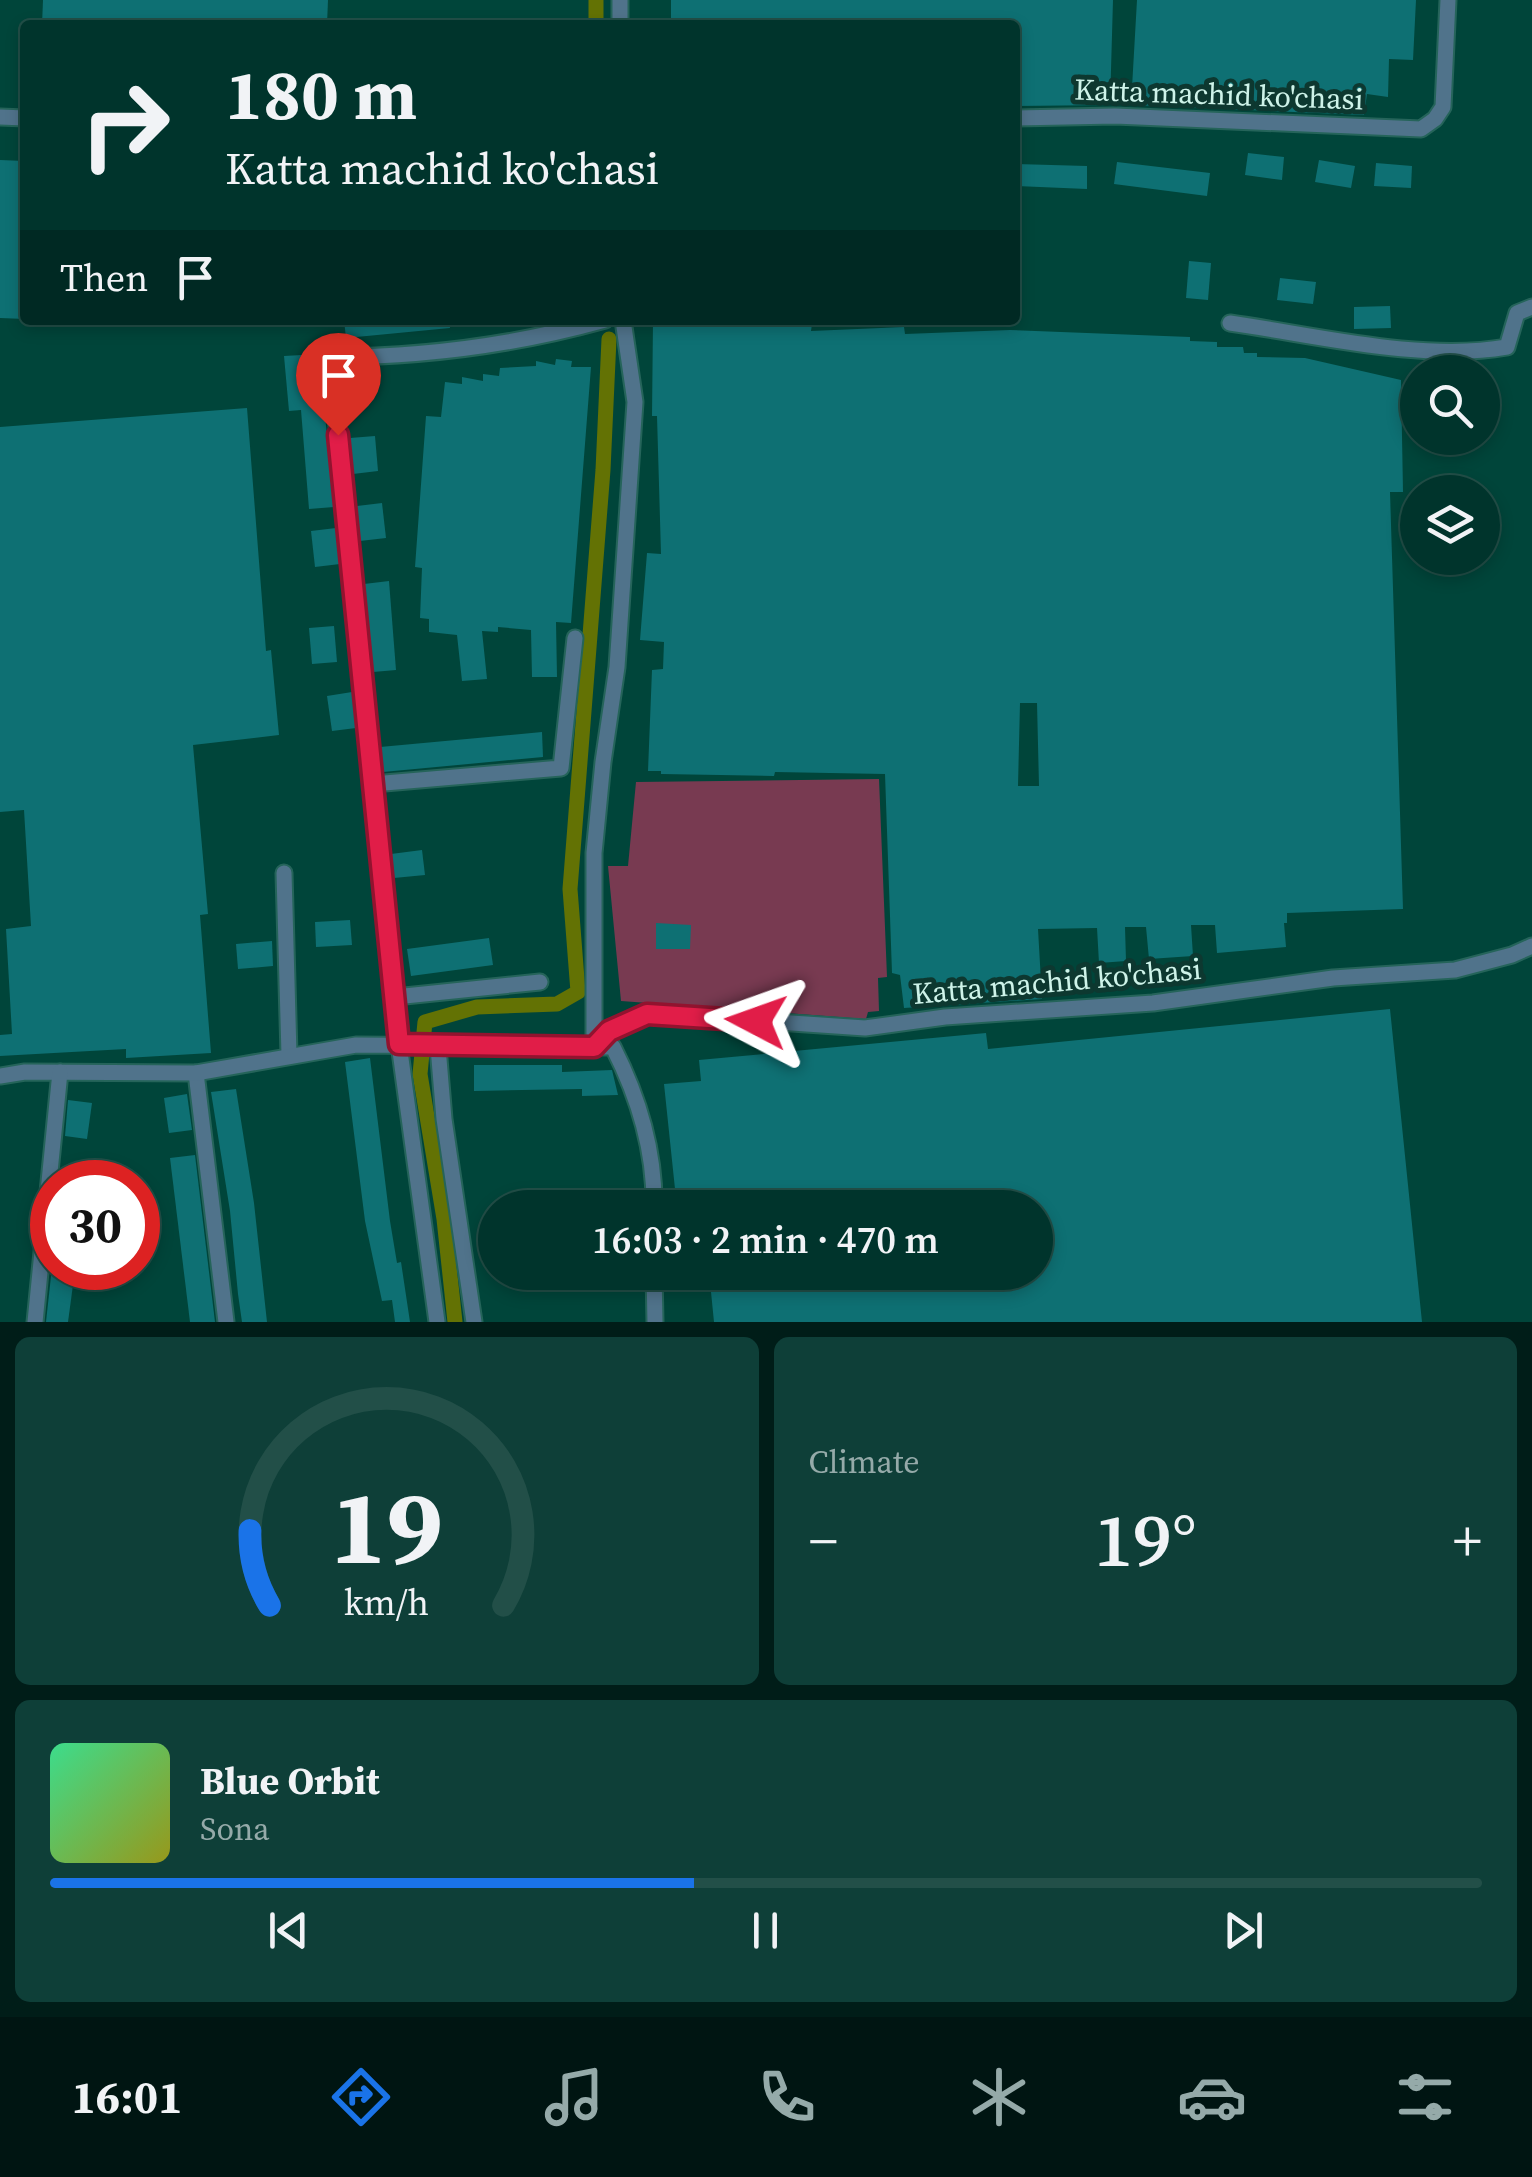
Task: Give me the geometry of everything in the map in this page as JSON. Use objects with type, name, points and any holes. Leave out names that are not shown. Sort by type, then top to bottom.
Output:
[{"type":"street","name":"Katta machid ko'chasi","points":[[1020,118],[1115,116],[1420,129],[1435,119],[1443,107],[1448,0]]},
{"type":"street","points":[[1230,323],[1411,349],[1476,352],[1506,347],[1518,313],[1532,307]]},
{"type":"street","points":[[437,1322],[399,1044],[330,356],[392,357],[543,338],[588,325]]},
{"type":"street","points":[[594,1047],[594,854],[617,667],[635,402],[624,325]]},
{"type":"street","points":[[374,784],[560,768],[575,638]]},
{"type":"street","points":[[284,872],[289,1055]]},
{"type":"street","name":"Katta machid ko'chasi","points":[[594,1047],[609,1031],[647,1014],[865,1028],[945,1016],[1153,1002],[1333,978],[1455,970],[1532,946]]},
{"type":"street","points":[[394,997],[540,982]]},
{"type":"street","points":[[0,1076],[196,1072],[356,1046],[613,1047],[634,1088],[654,1190]]},
{"type":"street","points":[[438,1046],[444,1118],[474,1322]]},
{"type":"street","points":[[35,1322],[60,1072]]},
{"type":"street","points":[[196,1072],[226,1322]]},
{"type":"street","points":[[654,1290],[655,1322]]},
{"type":"shaded area","points":[[879,779],[887,977],[878,978],[879,1011],[868,1012],[866,1019],[621,1001],[608,866],[628,866],[636,782]]},
{"type":"building","points":[[43,0],[328,0],[327,20],[42,20]]},
{"type":"building","points":[[671,0],[1113,0],[1110,105],[1020,106],[1020,20],[671,20]]},
{"type":"building","points":[[1137,0],[1416,0],[1413,60],[1389,59],[1388,97],[1367,94],[1364,115],[1131,105]]},
{"type":"building","points":[[1248,153],[1284,157],[1282,180],[1245,175]]},
{"type":"building","points":[[0,160],[20,161],[20,319],[0,318]]},
{"type":"building","points":[[1319,160],[1355,166],[1351,188],[1315,182]]},
{"type":"building","points":[[1117,162],[1210,173],[1207,196],[1114,184]]},
{"type":"building","points":[[1376,163],[1412,166],[1411,188],[1374,186]]},
{"type":"building","points":[[1020,164],[1087,166],[1087,189],[1020,186]]},
{"type":"building","points":[[1189,261],[1211,263],[1208,300],[1186,298]]},
{"type":"building","points":[[1280,278],[1316,282],[1313,304],[1277,300]]},
{"type":"building","points":[[1390,306],[1391,328],[1354,329],[1354,307]]},
{"type":"building","points":[[345,325],[450,328],[346,338]]},
{"type":"building","points":[[653,325],[812,325],[811,331],[904,327],[905,334],[1010,330],[1190,337],[1190,341],[1217,342],[1217,347],[1243,347],[1244,353],[1257,353],[1257,357],[1305,358],[1400,380],[1403,475],[1400,492],[1390,492],[1403,909],[1287,913],[1286,947],[1217,953],[1215,925],[1191,925],[1193,956],[1149,959],[1146,927],[1125,927],[1126,961],[1099,963],[1097,928],[1038,929],[1042,999],[904,1008],[900,975],[892,973],[885,774],[775,772],[774,776],[648,771],[652,670],[663,669],[664,642],[640,640],[647,553],[661,554],[657,416],[652,416]],"holes":[[[1020,703],[1037,703],[1039,786],[1018,786]]]},
{"type":"building","points":[[319,354],[334,507],[309,509],[301,410],[289,411],[284,356]]},
{"type":"building","points":[[556,359],[572,361],[571,367],[591,367],[571,623],[556,622],[557,677],[532,677],[531,630],[498,627],[498,632],[482,631],[487,679],[462,681],[457,635],[429,632],[429,619],[420,618],[422,568],[415,567],[426,416],[441,417],[445,382],[462,384],[462,377],[483,381],[483,374],[499,376],[500,368],[536,366],[536,361],[555,365]]},
{"type":"building","points":[[247,408],[266,651],[271,650],[279,735],[193,745],[208,914],[200,915],[211,1053],[126,1058],[126,1049],[0,1056],[0,1035],[12,1034],[6,929],[31,926],[24,810],[0,812],[0,427]]},
{"type":"building","points":[[375,436],[378,471],[353,474],[350,438]]},
{"type":"building","points":[[382,503],[386,538],[360,541],[357,506]]},
{"type":"building","points":[[336,528],[340,564],[315,567],[311,531]]},
{"type":"building","points":[[389,581],[396,670],[373,672],[364,584]]},
{"type":"building","points":[[334,626],[337,662],[312,664],[309,628]]},
{"type":"building","points":[[352,692],[356,728],[332,731],[327,696]]},
{"type":"building","points":[[542,732],[543,757],[383,772],[380,747]]},
{"type":"building","points":[[422,850],[425,875],[394,878],[391,854]]},
{"type":"building","points":[[350,920],[352,945],[316,947],[315,922]]},
{"type":"building","points":[[656,923],[691,925],[690,949],[656,949]]},
{"type":"building","points":[[489,938],[493,965],[411,976],[407,949]]},
{"type":"building","points":[[272,941],[273,966],[238,969],[236,944]]},
{"type":"building","points":[[1390,1009],[1422,1322],[714,1322],[711,1290],[1053,1290],[1053,1190],[675,1190],[664,1084],[701,1081],[699,1060],[986,1033],[988,1049]]},
{"type":"building","points":[[370,1058],[390,1221],[410,1322],[395,1322],[392,1300],[382,1301],[365,1221],[345,1062]]},
{"type":"building","points":[[474,1065],[562,1065],[562,1072],[612,1070],[618,1095],[582,1096],[582,1089],[474,1091]]},
{"type":"building","points":[[236,1089],[267,1322],[242,1322],[211,1092]]},
{"type":"building","points":[[187,1094],[192,1130],[169,1133],[164,1098]]},
{"type":"building","points":[[68,1100],[92,1103],[87,1139],[65,1136]]},
{"type":"building","points":[[195,1155],[215,1322],[190,1322],[170,1158]]},
{"type":"building","points":[[49,1290],[72,1290],[68,1322],[46,1322]]},
{"type":"waterway","points":[[596,0],[596,20]]},
{"type":"waterway","points":[[455,1322],[444,1219],[420,1074],[425,1022],[477,1007],[557,1004],[578,992],[570,889],[603,470],[609,339]]},
{"type":"route","points":[[338,435],[399,1044],[594,1047],[609,1031],[647,1014],[756,1021]]}]
